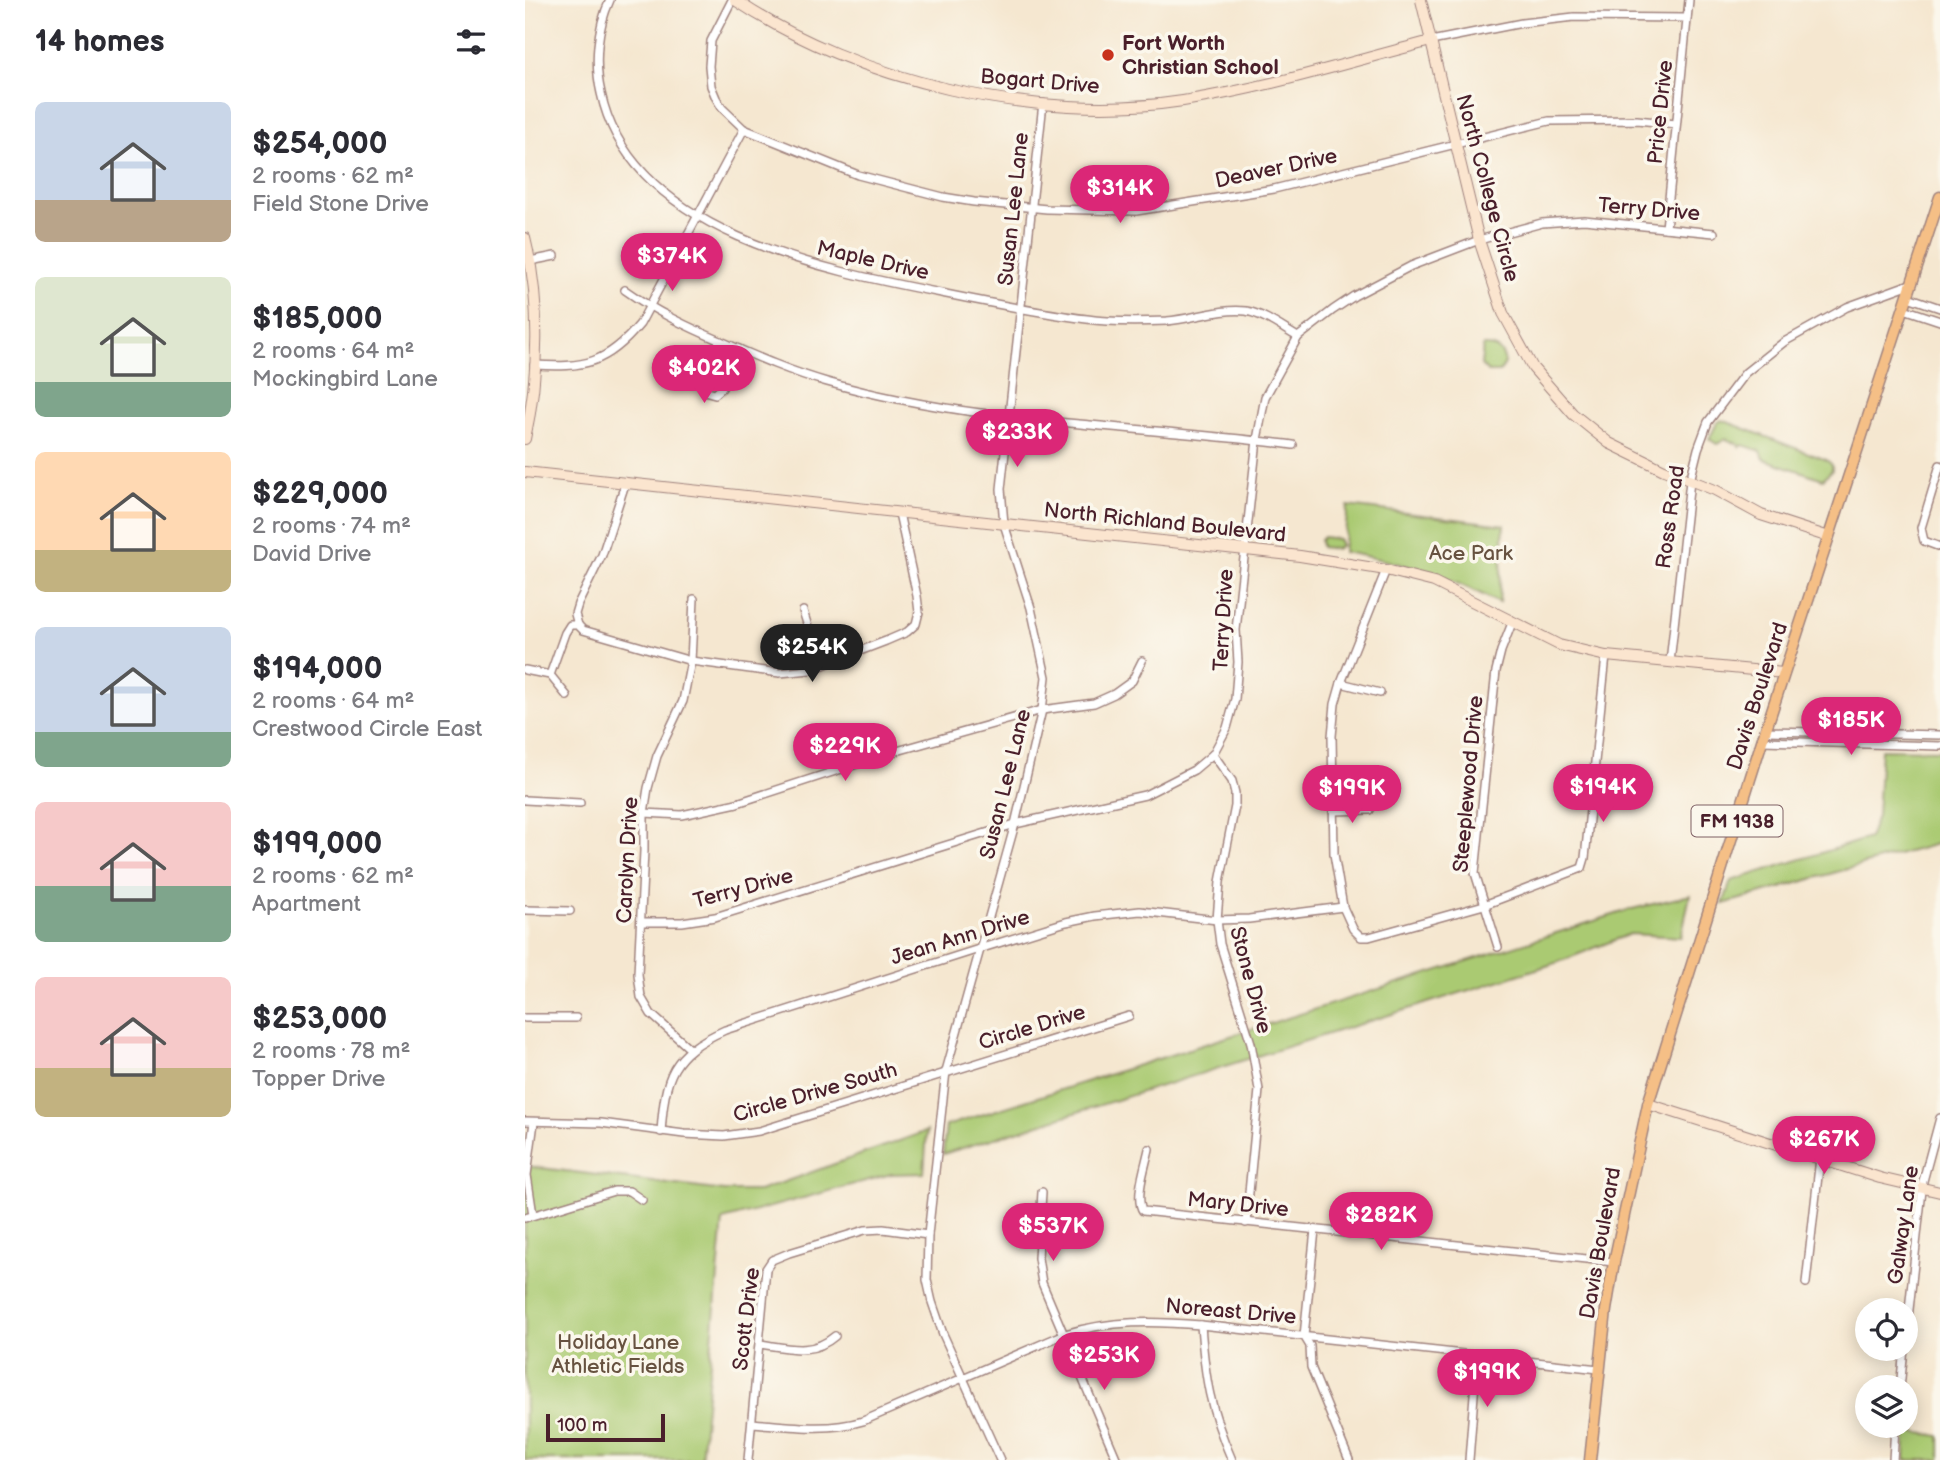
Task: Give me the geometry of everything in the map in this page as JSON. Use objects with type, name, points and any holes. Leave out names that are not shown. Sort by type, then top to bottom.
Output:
[{"type":"main road","name":"Davis Boulevard","points":[[1590,1460],[1614,1262],[1648,1104],[1763,736],[1940,197]]},
{"type":"street","name":"Maple Drive","points":[[610,0],[599,34],[597,63],[599,85],[610,128],[633,164],[651,182],[698,215],[774,251],[854,276],[1090,320],[1167,321],[1235,311],[1247,312],[1256,314],[1298,337]]},
{"type":"street","name":"Bogart Drive","points":[[734,0],[755,14],[816,44],[895,75],[966,93],[1043,103],[1107,107],[1180,102],[1233,92],[1431,41],[1522,23],[1574,17],[1687,18]]},
{"type":"street","name":"Deaver Drive","points":[[734,0],[711,41],[711,86],[722,108],[744,128],[858,176],[943,197],[1032,207],[1136,211],[1274,190],[1549,121],[1637,120],[1676,124]]},
{"type":"street","name":"North College Circle","points":[[1421,0],[1479,240],[1503,313],[1519,346],[1548,387],[1573,414],[1609,443],[1715,490],[1761,515],[1829,537]]},
{"type":"street","name":"Price Drive","points":[[1666,228],[1689,0]]},
{"type":"street","name":"Susan Lee Lane","points":[[1000,1460],[962,1379],[932,1302],[927,1280],[928,1235],[946,1071],[1015,824],[1042,710],[1046,677],[1031,608],[1004,524],[1000,489],[1043,103]]},
{"type":"street","points":[[531,361],[578,366],[613,351],[641,324],[744,128]]},
{"type":"street","name":"Terry Drive","points":[[641,922],[682,922],[715,917],[1015,824],[1145,795],[1194,771],[1213,754],[1227,728],[1235,699],[1238,663],[1236,630],[1257,440],[1265,397],[1298,337],[1355,296],[1386,279],[1411,266],[1479,240],[1552,222],[1584,220],[1714,233]]},
{"type":"street","points":[[525,439],[533,289],[526,243]]},
{"type":"street","points":[[530,261],[555,256]]},
{"type":"street","name":"Ross Road","points":[[1670,662],[1690,481],[1708,422],[1745,373],[1784,342],[1847,307],[1913,283]]},
{"type":"street","points":[[625,290],[649,307],[691,329],[824,381],[862,391],[923,404],[1009,416],[1293,444]]},
{"type":"street","points":[[1908,297],[1940,308]]},
{"type":"street","points":[[1904,309],[1940,321]]},
{"type":"street","points":[[720,341],[704,383],[708,391],[715,394],[722,388],[740,349]]},
{"type":"street","points":[[1940,466],[1921,528],[1924,541],[1940,547]]},
{"type":"street","name":"North Richland Boulevard","points":[[525,472],[1300,556],[1386,570],[1434,582],[1559,645],[1606,656],[1784,673]]},
{"type":"street","points":[[625,484],[602,555],[578,604],[575,614],[578,625],[583,631],[691,661],[780,673],[810,670],[907,632],[916,624],[919,612],[917,596],[899,513]]},
{"type":"street","points":[[1386,570],[1341,683],[1335,704],[1332,736],[1334,854],[1343,908],[1353,929],[1361,937],[1484,905],[1582,868],[1606,656]]},
{"type":"street","name":"Carolyn Drive","points":[[689,1048],[651,1014],[641,997],[638,974],[644,813],[657,756],[683,701],[691,661],[694,599]]},
{"type":"street","points":[[803,611],[821,664]]},
{"type":"street","name":"Steeplewood Drive","points":[[1498,947],[1475,873],[1496,671],[1512,623]]},
{"type":"street","points":[[550,675],[565,633],[570,625],[578,625]]},
{"type":"street","points":[[644,813],[682,815],[737,803],[897,751],[1042,710],[1094,703],[1114,694],[1132,681],[1142,661]]},
{"type":"street","points":[[525,670],[550,675],[567,696]]},
{"type":"street","points":[[1341,683],[1380,693]]},
{"type":"street","points":[[1763,736],[1940,735]]},
{"type":"street","points":[[1763,736],[1940,746]]},
{"type":"street","name":"Stone Drive","points":[[1213,754],[1232,781],[1235,793],[1235,806],[1220,882],[1217,920],[1224,963],[1251,1043],[1259,1090],[1246,1223]]},
{"type":"street","points":[[525,800],[580,803]]},
{"type":"street","points":[[1333,811],[1370,810]]},
{"type":"street","name":"Jean Ann Drive","points":[[689,1048],[725,1030],[1066,922],[1140,911],[1217,920],[1343,908]]},
{"type":"street","points":[[525,910],[570,911]]},
{"type":"street","name":"Circle Drive","points":[[946,1071],[1129,1016]]},
{"type":"street","points":[[525,1018],[576,1018]]},
{"type":"street","points":[[661,1132],[665,1090],[689,1048]]},
{"type":"street","name":"Circle Drive South","points":[[525,1121],[601,1123],[661,1132],[724,1136],[759,1131],[946,1071]]},
{"type":"street","points":[[1648,1104],[1923,1190],[1940,1192]]},
{"type":"street","name":"Galway Lane","points":[[1911,1298],[1923,1181],[1940,1118]]},
{"type":"street","points":[[534,1122],[528,1161],[529,1216],[614,1191],[629,1191],[642,1200]]},
{"type":"street","name":"Mary Drive","points":[[1149,1149],[1139,1197],[1143,1211],[1614,1262]]},
{"type":"street","points":[[1806,1283],[1821,1158]]},
{"type":"street","points":[[1042,1192],[1039,1272],[1117,1460]]},
{"type":"street","name":"Scott Drive","points":[[748,1460],[766,1269],[772,1260],[865,1230],[883,1229],[928,1235]]},
{"type":"street","points":[[1315,1230],[1304,1336],[1310,1346],[1311,1367],[1349,1460]]},
{"type":"street","name":"Noreast Drive","points":[[752,1423],[815,1429],[846,1426],[1065,1334],[1119,1322],[1201,1325],[1599,1369]]},
{"type":"street","points":[[1201,1325],[1207,1391],[1232,1460]]},
{"type":"street","points":[[760,1344],[792,1349],[816,1348],[835,1336]]},
{"type":"street","points":[[1469,1460],[1477,1356]]},
{"type":"street","points":[[1893,1460],[1894,1438]]},
{"type":"green space","points":[[1483,346],[1495,348],[1503,355],[1505,363],[1500,372],[1488,372],[1481,365]]},
{"type":"green space","points":[[1722,420],[1827,460],[1832,465],[1832,470],[1823,479],[1764,459],[1761,451],[1743,445],[1740,447],[1726,439],[1717,444],[1709,439],[1717,423]]},
{"type":"green space","name":"Ace Park","points":[[1348,506],[1504,525],[1499,603],[1460,584],[1423,571],[1343,552]]},
{"type":"green space","points":[[1323,537],[1338,539],[1341,545],[1336,549],[1321,547],[1320,540]]},
{"type":"green space","points":[[1881,749],[1940,750],[1940,843],[1723,904],[1731,881],[1869,838],[1877,816]]},
{"type":"green space","points":[[1690,895],[1681,937],[1630,934],[1556,963],[943,1154],[946,1126],[1632,909]]},
{"type":"green space","name":"Holiday Lane Athletic Fields","points":[[927,1131],[924,1173],[891,1174],[723,1220],[701,1460],[525,1460],[525,1166],[724,1191],[759,1191]]},
{"type":"green space","points":[[1918,1433],[1940,1436],[1940,1460],[1905,1460],[1906,1438],[1918,1438]]},
{"type":"place","name":"Fort Worth Christian School","points":[[1108,55]]}]
